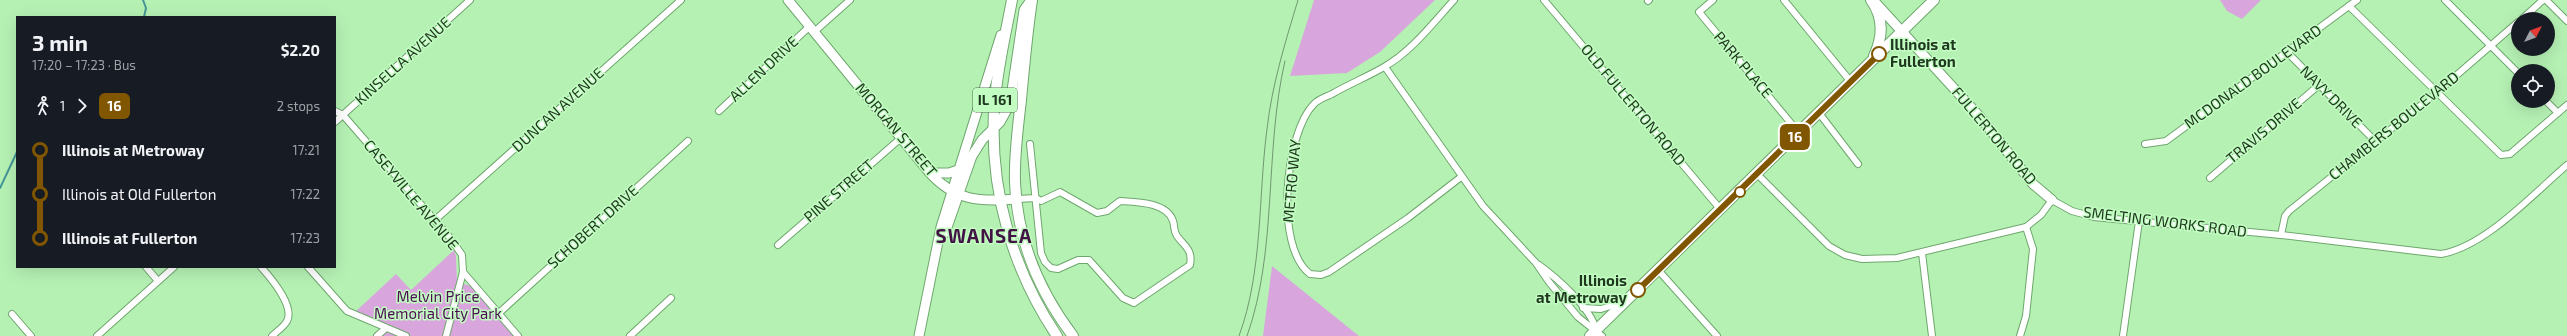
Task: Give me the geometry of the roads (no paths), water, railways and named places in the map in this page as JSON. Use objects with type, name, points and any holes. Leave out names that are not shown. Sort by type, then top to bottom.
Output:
[{"type":"main road","name":"IL 161","points":[[1031,0],[1016,155],[1016,199],[1026,245],[1037,276],[1054,307],[1073,336]]},
{"type":"main road","points":[[1870,63],[1878,48],[1882,26],[1872,0]]},
{"type":"main road","points":[[1596,334],[1628,300],[1934,0]]},
{"type":"main road","name":"IL 161","points":[[1011,4],[996,88],[993,129],[994,162],[1000,201],[1010,238],[1023,276],[1057,336]]},
{"type":"street","name":"KINSELLA AVENUE","points":[[336,121],[470,0]]},
{"type":"street","name":"DUNCAN AVENUE","points":[[435,220],[681,0]]},
{"type":"street","name":"MORGAN STREET","points":[[788,0],[931,173],[955,194]]},
{"type":"street","name":"ALLEN DRIVE","points":[[719,110],[812,29],[850,0]]},
{"type":"street","points":[[955,194],[972,156],[1006,114],[1010,104],[1024,10],[1031,0]]},
{"type":"street","name":"METRO WAY","points":[[1454,0],[1416,41],[1385,67],[1330,95],[1322,97],[1309,109],[1294,139],[1287,221],[1292,246],[1306,271],[1316,276],[1329,272],[1408,218],[1461,177]]},
{"type":"street","name":"OLD FULLERTON ROAD","points":[[1544,0],[1721,210]]},
{"type":"street","name":"PARK PLACE","points":[[1713,0],[1699,12],[1799,132]]},
{"type":"street","points":[[1784,0],[1851,82]]},
{"type":"street","name":"FULLERTON ROAD","points":[[1872,0],[1903,30],[1980,118],[2033,184],[2052,200]]},
{"type":"street","name":"MCDONALD BOULEVARD","points":[[2145,144],[2166,141],[2357,0]]},
{"type":"street","points":[[2445,0],[2511,66]]},
{"type":"street","points":[[2530,12],[2545,0],[2567,21]]},
{"type":"street","points":[[919,336],[940,241],[947,229],[955,194],[958,170],[1004,20],[1011,4]]},
{"type":"street","points":[[2349,6],[2436,93],[2501,155],[2510,154],[2567,105]]},
{"type":"street","name":"CHAMBERS BOULEVARD","points":[[2282,235],[2285,216],[2289,211],[2436,93],[2511,28]]},
{"type":"street","name":"NAVY DRIVE","points":[[2287,52],[2375,141]]},
{"type":"street","points":[[1385,67],[1461,177],[1483,206],[1536,263],[1549,282],[1578,316],[1596,334]]},
{"type":"street","name":"TRAVIS DRIVE","points":[[2210,178],[2319,85]]},
{"type":"street","points":[[2554,108],[2558,112]]},
{"type":"street","name":"CASEYVILLE AVENUE","points":[[336,112],[343,115],[435,220],[462,255],[463,272],[446,336]]},
{"type":"street","points":[[1820,113],[1858,164]]},
{"type":"street","name":"PINE STREET","points":[[778,244],[901,138]]},
{"type":"street","name":"SCHOBERT DRIVE","points":[[499,313],[688,141]]},
{"type":"street","points":[[955,194],[982,200],[1000,201],[1036,198],[1041,201],[1060,192],[1097,213],[1108,211],[1120,201],[1154,205],[1167,212],[1173,221],[1173,230],[1190,252],[1190,265],[1145,297],[1134,303],[1128,302],[1089,260],[1078,260],[1058,269],[1051,268],[1045,262],[1041,253],[1036,198],[1030,144]]},
{"type":"street","name":"SMELTING WORKS ROAD","points":[[2052,200],[2072,211],[2094,217],[2282,235],[2441,254],[2457,252],[2488,233],[2567,165]]},
{"type":"street","points":[[931,173],[949,173],[958,170]]},
{"type":"street","points":[[1757,174],[1813,233],[1829,246],[1845,255],[1877,260],[1922,253],[2026,228],[2041,215],[2052,200]]},
{"type":"street","points":[[2123,336],[2139,221]]},
{"type":"street","points":[[2020,336],[2026,316],[2033,249],[2026,228]]},
{"type":"street","points":[[1922,253],[1932,336]]},
{"type":"street","points":[[1536,263],[1552,275],[1583,308],[1594,322],[1596,334]]},
{"type":"street","points":[[147,268],[158,281]]},
{"type":"street","points":[[97,336],[173,268]]},
{"type":"street","points":[[261,268],[279,290],[288,311],[287,321],[272,336]]},
{"type":"street","points":[[309,268],[348,311],[406,336]]},
{"type":"street","points":[[1659,271],[1717,336]]},
{"type":"street","points":[[463,272],[518,336]]},
{"type":"street","points":[[630,336],[671,298]]},
{"type":"street","points":[[1583,308],[1601,309],[1628,300]]},
{"type":"street","points":[[12,314],[31,336]]},
{"type":"street","points":[[377,336],[386,328]]},
{"type":"waterway","points":[[143,0],[146,8],[144,16]]},
{"type":"waterway","points":[[0,188],[16,154]]},
{"type":"tram line","points":[[1239,336],[1247,311],[1256,260],[1264,155],[1269,113],[1288,32],[1298,0]]},
{"type":"tram line","points":[[1247,336],[1257,303],[1263,269],[1275,130],[1285,61]]},
{"type":"place","name":"Illinois at Fullerton","points":[[1879,54]]},
{"type":"place","name":"Illinois at Metroway","points":[[1638,290]]},
{"type":"district","name":"SWANSEA","points":[[984,236]]},
{"type":"park label","name":"Melvin Price Memorial City Park","points":[[438,306]]}]
